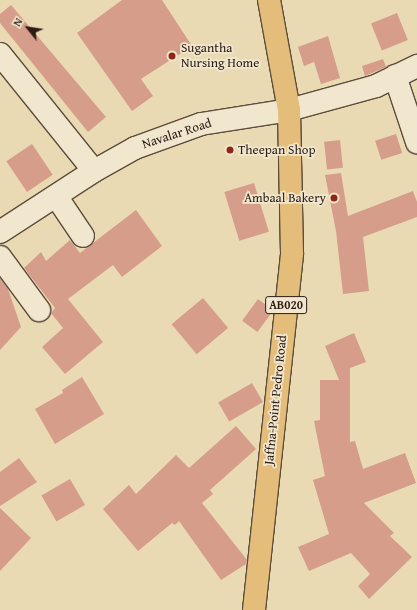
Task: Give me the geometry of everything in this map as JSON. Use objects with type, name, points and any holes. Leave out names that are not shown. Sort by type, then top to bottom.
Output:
[{"type":"main road","name":"Jaffna-Point Pedro Road","points":[[254,610],[292,253],[289,110],[269,0]]},
{"type":"street","points":[[0,54],[94,171]]},
{"type":"street","name":"Navalar Road","points":[[0,232],[94,171],[135,148],[201,124],[289,110],[376,86],[417,66]]},
{"type":"street","points":[[395,76],[417,142]]},
{"type":"street","points":[[56,196],[83,236]]},
{"type":"street","points":[[0,257],[39,310]]},
{"type":"building","points":[[122,0],[162,0],[192,46],[141,79],[153,96],[132,111],[77,33]]},
{"type":"building","points":[[11,5],[106,117],[88,132],[0,23],[0,14]]},
{"type":"building","points":[[397,13],[408,40],[382,50],[371,23]]},
{"type":"building","points":[[328,36],[340,78],[321,84],[314,62],[304,66],[298,47]]},
{"type":"building","points":[[383,59],[386,67],[365,76],[362,66]]},
{"type":"building","points":[[396,134],[402,153],[381,160],[375,141]]},
{"type":"building","points":[[340,140],[343,168],[327,170],[324,142]]},
{"type":"building","points":[[32,144],[53,175],[27,192],[6,161]]},
{"type":"building","points":[[341,173],[348,216],[413,191],[417,202],[417,217],[363,237],[369,291],[343,294],[336,231],[325,175]]},
{"type":"building","points":[[254,183],[269,232],[239,241],[224,192]]},
{"type":"building","points":[[136,210],[162,246],[122,277],[113,265],[68,299],[103,342],[65,374],[42,347],[63,328],[51,313],[55,308],[24,268],[41,252],[46,261],[70,240],[80,253]]},
{"type":"building","points":[[0,278],[8,289],[21,327],[0,350]]},
{"type":"building","points":[[203,298],[228,328],[197,354],[172,324]]},
{"type":"building","points":[[258,299],[273,310],[258,332],[242,321]]},
{"type":"building","points":[[354,333],[366,362],[350,368],[350,442],[355,441],[363,469],[405,453],[416,483],[364,503],[394,533],[390,536],[412,557],[369,599],[358,586],[370,574],[351,553],[309,571],[298,547],[329,534],[313,480],[325,476],[314,421],[320,420],[320,380],[339,380],[325,346]]},
{"type":"building","points":[[82,377],[104,414],[55,444],[35,409],[63,393],[62,390]]},
{"type":"building","points":[[252,383],[263,402],[229,422],[218,402]]},
{"type":"building","points":[[236,426],[256,449],[210,490],[213,494],[202,503],[247,560],[246,564],[221,580],[179,521],[175,525],[172,523],[138,551],[103,509],[129,485],[136,494],[176,455],[189,468]]},
{"type":"building","points":[[19,458],[37,482],[0,506],[0,472]]},
{"type":"building","points":[[70,479],[85,505],[56,521],[41,496]]},
{"type":"building","points":[[0,508],[31,538],[0,571]]},
{"type":"place","name":"Sugantha Nursing Home","points":[[172,56]]},
{"type":"place","name":"Theepan Shop","points":[[230,150]]},
{"type":"place","name":"Ambaal Bakery","points":[[334,198]]}]
